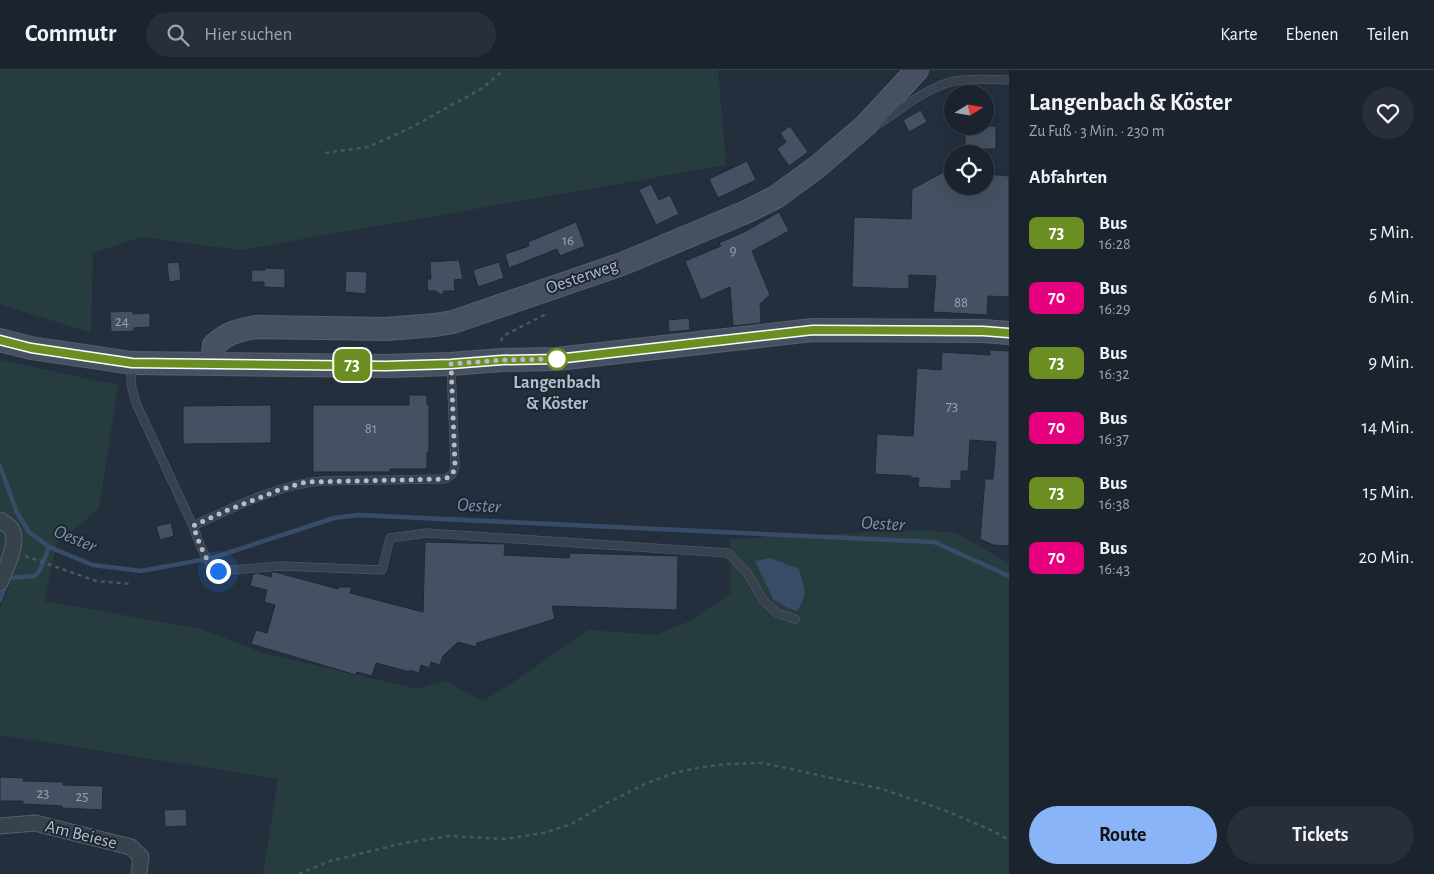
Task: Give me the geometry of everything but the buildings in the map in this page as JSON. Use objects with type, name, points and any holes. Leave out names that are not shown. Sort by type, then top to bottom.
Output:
[{"type":"main road","name":"Oesterweg","points":[[212,364],[214,345],[223,337],[235,331],[256,327],[386,329],[453,322],[622,264],[776,197],[816,167],[866,125],[917,70]]},
{"type":"main road","points":[[0,340],[31,348],[132,363],[377,366],[557,359],[813,330],[1009,332]]},
{"type":"street","points":[[0,520],[11,529],[15,540],[0,583]]},
{"type":"street","name":"Am Beiese","points":[[0,826],[35,823],[130,847],[141,857],[139,874]]},
{"type":"lane","points":[[866,125],[880,123],[922,95],[952,82],[970,79],[1009,80]]},
{"type":"lane","points":[[132,363],[131,384],[136,403],[200,545],[212,567],[218,571],[281,566],[382,570],[390,538],[426,533],[728,553],[748,574],[763,600],[777,613],[796,619]]},
{"type":"lane","points":[[193,526],[279,490],[306,482],[444,479],[450,477],[454,472],[455,465],[451,364]]},
{"type":"path","points":[[325,153],[368,147],[401,132],[481,88],[504,70]]},
{"type":"path","points":[[502,360],[501,342],[503,336],[544,315]]},
{"type":"path","points":[[37,560],[96,580],[131,584]]},
{"type":"path","points":[[299,874],[330,861],[404,842],[449,836],[505,839],[543,833],[572,824],[605,804],[637,788],[674,773],[702,767],[763,764],[882,789],[944,810],[994,831],[1009,840]]},
{"type":"green space","points":[[0,70],[718,70],[726,165],[240,250],[142,237],[93,253],[91,333],[0,304]]},
{"type":"green space","points":[[0,360],[118,385],[99,509],[57,543],[44,601],[201,629],[264,653],[417,689],[445,681],[483,701],[588,630],[655,635],[688,622],[731,593],[730,539],[923,530],[956,533],[1009,563],[1009,874],[263,874],[278,779],[0,735],[0,609],[10,585],[0,578]]},
{"type":"water","points":[[771,558],[799,569],[804,586],[804,595],[797,611],[773,599],[755,561]]},
{"type":"waterway","name":"Oester","points":[[0,466],[17,513],[29,532],[49,547],[93,565],[141,571],[212,558],[334,518],[358,515],[934,542],[1009,576]]},
{"type":"waterway","points":[[0,600],[8,578],[35,576],[40,570],[49,547]]},
{"type":"bus line","name":"73","points":[[0,340],[31,348],[132,363],[386,366],[557,359],[813,330],[983,331],[1009,333]]},
{"type":"place","name":"Langenbach & Köster","points":[[557,359]]},
{"type":"route","points":[[218,571],[212,567],[200,545],[193,526],[228,510],[279,490],[306,482],[444,479],[450,477],[454,472],[455,465],[451,364],[502,360],[557,359]]}]
